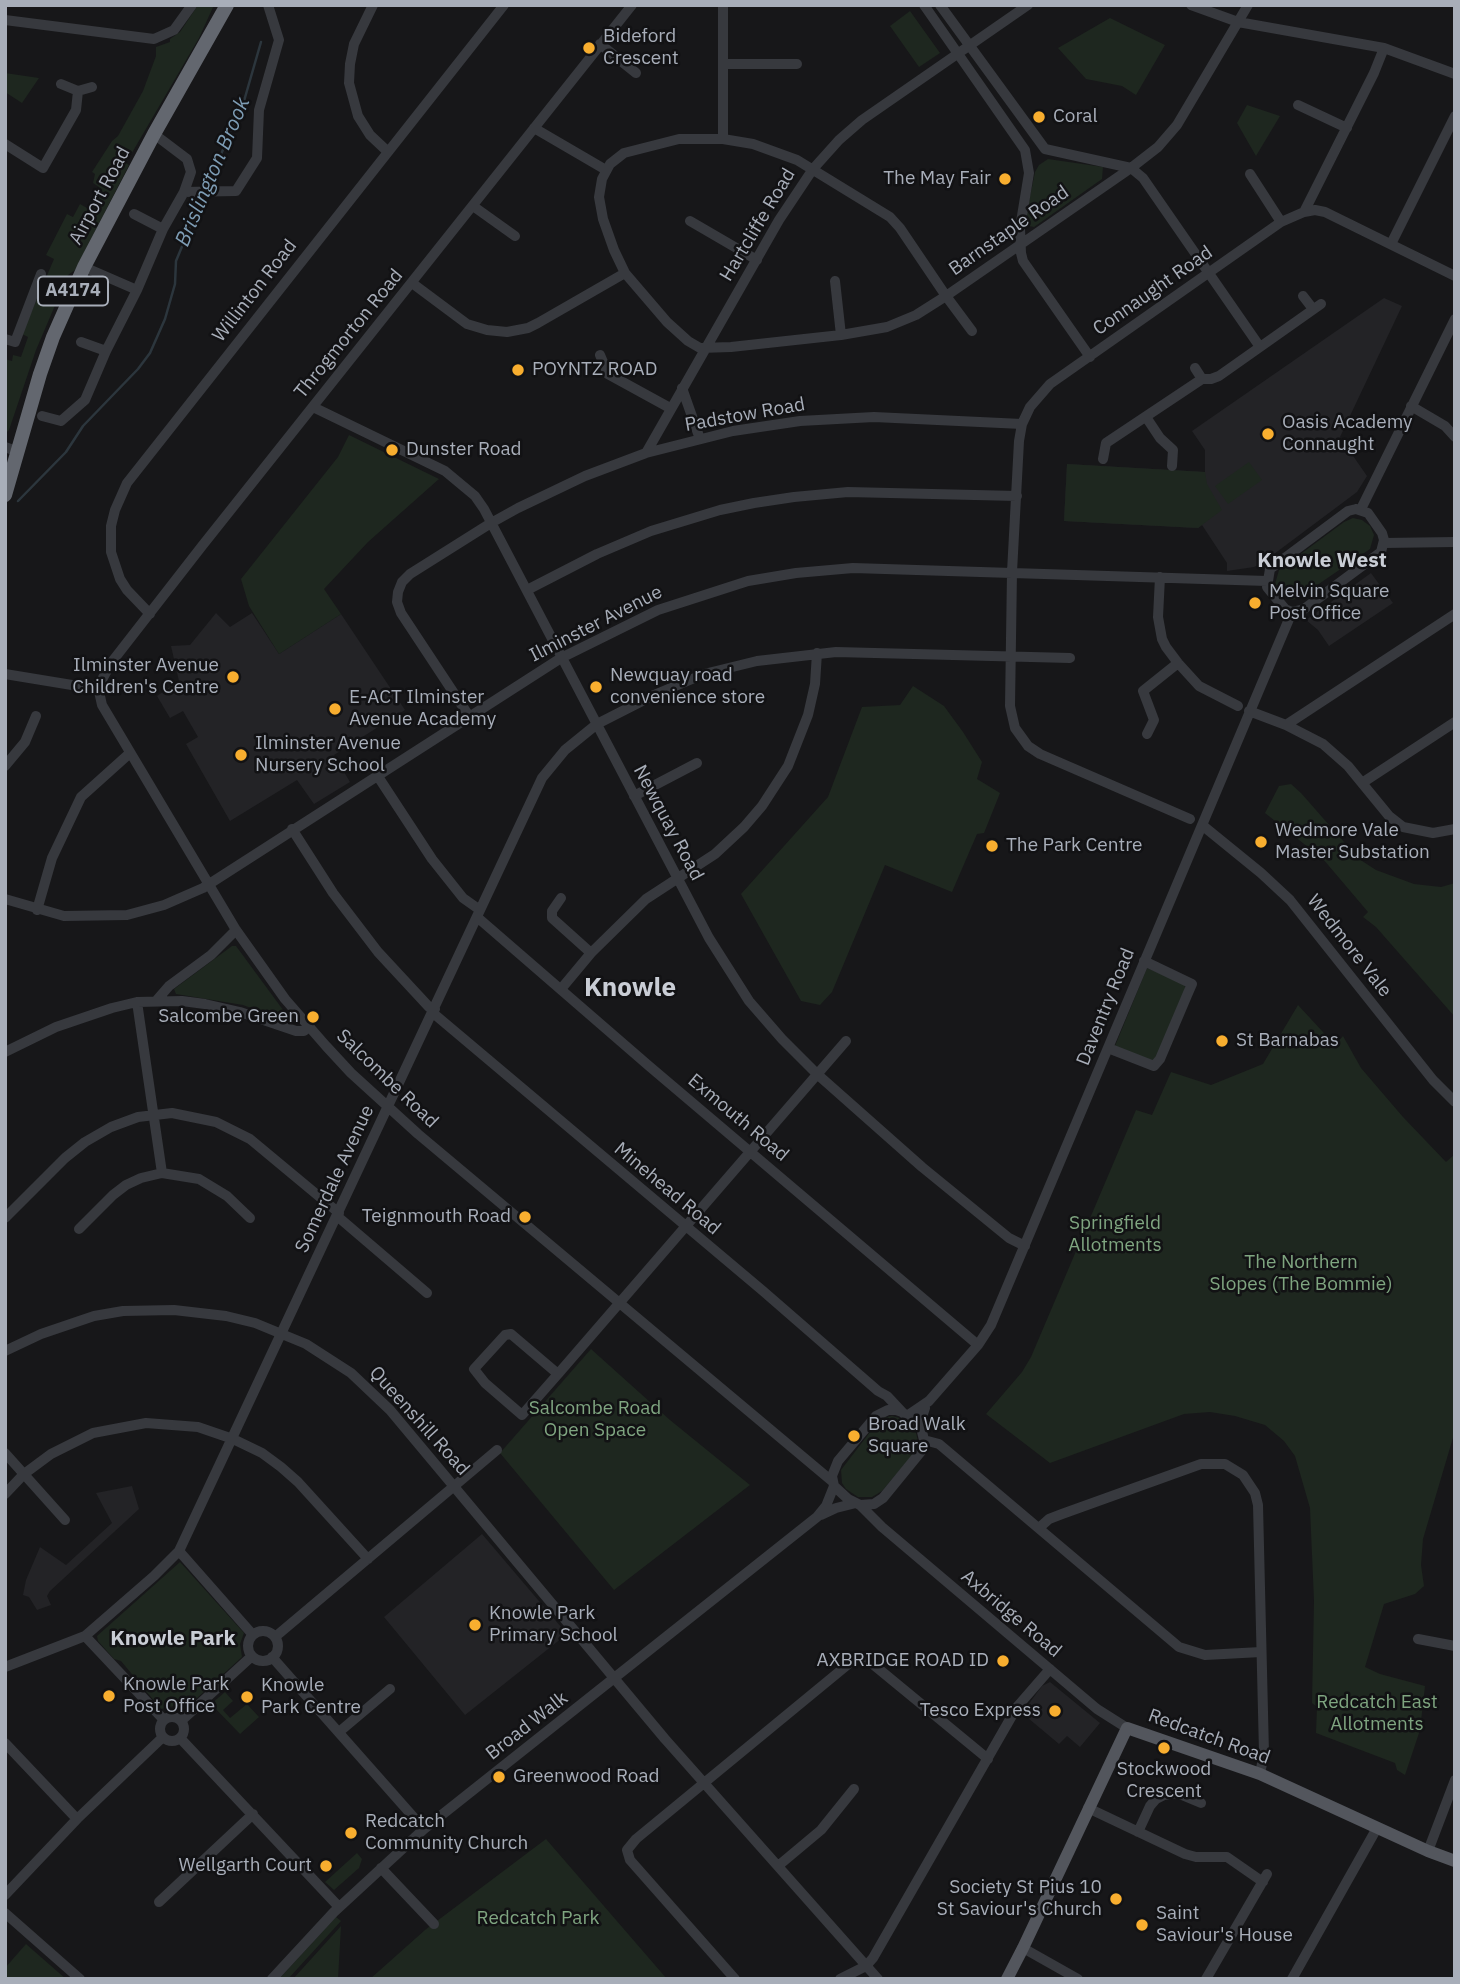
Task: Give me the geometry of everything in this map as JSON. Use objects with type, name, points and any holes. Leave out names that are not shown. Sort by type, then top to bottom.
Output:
[{"type":"highway","name":"Airport Road","points":[[5,495],[11,449],[53,337],[84,267],[154,134],[227,5]]},
{"type":"main road","name":"Redcatch Road","points":[[1007,1979],[1127,1728],[1260,1774],[1455,1861]]},
{"type":"street","points":[[5,20],[154,39],[174,30],[192,5]]},
{"type":"street","points":[[184,192],[236,191],[257,158],[259,110],[279,40],[268,5]]},
{"type":"street","points":[[373,5],[354,44],[349,83],[358,116],[370,135],[387,151]]},
{"type":"street","name":"Willinton Road","points":[[150,614],[120,579],[111,552],[111,526],[120,495],[135,471],[503,5]]},
{"type":"street","name":"Throgmorton Road","points":[[98,687],[111,663],[632,5]]},
{"type":"street","points":[[723,5],[723,139]]},
{"type":"street","points":[[924,5],[1027,156],[1030,173],[1020,228],[1023,261],[1090,357]]},
{"type":"street","points":[[940,5],[1045,149],[1131,168],[1143,178],[1260,347]]},
{"type":"street","name":"Hartcliffe Road","points":[[646,453],[793,197],[813,169],[839,140],[862,120],[1028,5]]},
{"type":"street","points":[[1191,5],[1238,22],[1384,48],[1455,74]]},
{"type":"street","name":"Barnstaple Road","points":[[706,347],[731,347],[876,330],[897,324],[946,296],[1158,147],[1177,125],[1248,5]]},
{"type":"street","points":[[600,44],[636,73]]},
{"type":"street","points":[[1304,212],[1384,48]]},
{"type":"street","points":[[723,64],[797,64]]},
{"type":"street","points":[[61,85],[78,91],[92,88]]},
{"type":"street","points":[[5,144],[43,168],[76,110],[78,91]]},
{"type":"street","points":[[1298,104],[1346,128]]},
{"type":"street","points":[[1391,244],[1455,116]]},
{"type":"street","points":[[534,128],[606,170]]},
{"type":"street","points":[[42,416],[61,421],[85,400],[163,229],[184,192],[191,172],[187,159],[154,134]]},
{"type":"street","points":[[706,347],[700,348],[679,334],[651,305],[625,273],[608,234],[599,190],[606,170],[624,153],[660,142],[698,138],[723,139],[775,151],[813,169],[890,217],[972,331]]},
{"type":"street","points":[[1250,174],[1282,222]]},
{"type":"street","points":[[473,206],[515,236]]},
{"type":"street","points":[[1304,212],[1315,209],[1325,212],[1455,275]]},
{"type":"street","name":"Connaught Road","points":[[1190,819],[1040,754],[1028,746],[1015,727],[1011,717],[1010,656],[1012,572],[1022,424],[1030,407],[1050,384],[1282,222],[1304,212]]},
{"type":"street","points":[[134,214],[163,229]]},
{"type":"street","points":[[690,220],[757,260]]},
{"type":"street","points":[[84,267],[137,290]]},
{"type":"street","points":[[412,283],[467,324],[507,332],[538,323],[625,273]]},
{"type":"street","points":[[5,339],[15,342],[41,274]]},
{"type":"street","points":[[835,281],[841,335]]},
{"type":"street","points":[[1103,459],[1107,443],[1202,379],[1217,376],[1317,306],[1304,296]]},
{"type":"street","points":[[1361,509],[1455,319]]},
{"type":"street","points":[[81,342],[106,351]]},
{"type":"street","points":[[600,355],[608,374],[670,408]]},
{"type":"street","points":[[1195,368],[1202,379]]},
{"type":"street","points":[[682,388],[700,439]]},
{"type":"street","points":[[1411,406],[1447,426],[1455,437]]},
{"type":"street","name":"Newquay Road","points":[[313,407],[445,471],[475,496],[709,938],[749,1001],[817,1074],[1009,1238],[1025,1246]]},
{"type":"street","name":"Padstow Road","points":[[491,523],[575,481],[646,453],[764,426],[840,418],[886,417],[1022,424]]},
{"type":"street","points":[[1146,417],[1172,450],[1172,466]]},
{"type":"street","points":[[527,590],[597,554],[651,531],[720,510],[754,503],[848,492],[1017,496]]},
{"type":"street","points":[[1361,509],[1372,518],[1382,533],[1384,543],[1380,554],[1304,610],[1292,612],[1285,609],[1270,593],[1267,581],[1269,571],[1349,511],[1361,509]]},
{"type":"street","points":[[469,716],[401,613],[397,602],[398,592],[402,582],[410,574],[491,523]]},
{"type":"street","points":[[1384,543],[1455,542]]},
{"type":"street","name":"Ilminster Avenue","points":[[5,899],[64,916],[127,915],[164,905],[207,884],[562,658],[659,610],[708,592],[773,576],[853,568],[1267,581]]},
{"type":"street","points":[[1160,577],[1159,628],[1162,639],[1178,663],[1205,690],[1238,706]]},
{"type":"street","name":"Daventry Road","points":[[920,1428],[920,1417],[929,1401],[978,1345],[991,1325],[1292,612]]},
{"type":"street","points":[[1286,725],[1455,614]]},
{"type":"street","points":[[561,989],[591,953],[646,899],[726,845],[776,787],[788,766],[808,715],[815,684],[817,653]]},
{"type":"street","name":"Somerdale Avenue","points":[[5,1667],[85,1636],[179,1551],[542,778],[565,750],[597,724],[654,695],[704,674],[757,661],[817,653],[1070,658]]},
{"type":"street","points":[[1147,734],[1154,720],[1143,691],[1178,663]]},
{"type":"street","points":[[8,676],[98,687]]},
{"type":"street","name":"Salcombe Road","points":[[98,687],[102,705],[207,884],[279,991],[308,1027],[351,1073],[388,1107],[834,1484]]},
{"type":"street","points":[[1248,711],[1286,725],[1323,744],[1362,783],[1389,816],[1403,827],[1433,834],[1455,829]]},
{"type":"street","points":[[7,760],[25,742],[36,716]]},
{"type":"street","points":[[1362,783],[1455,722]]},
{"type":"street","points":[[37,910],[52,858],[80,797],[130,752]]},
{"type":"street","points":[[634,796],[697,763]]},
{"type":"street","name":"Exmouth Road","points":[[377,775],[432,859],[463,898],[649,1066],[978,1345]]},
{"type":"street","name":"Wedmore Vale","points":[[1202,825],[1290,900],[1433,1080],[1455,1102]]},
{"type":"street","name":"Minehead Road","points":[[292,829],[333,893],[370,942],[429,1007],[905,1414]]},
{"type":"street","points":[[561,898],[552,911],[552,918],[591,953]]},
{"type":"street","points":[[156,1001],[169,986],[211,955],[236,930]]},
{"type":"street","points":[[1108,1048],[1154,1066],[1160,1059],[1192,984],[1144,961]]},
{"type":"street","points":[[137,1002],[162,1173]]},
{"type":"street","points":[[5,1052],[66,1024],[137,1002],[205,1004],[240,1012],[296,1031],[304,1031],[308,1027]]},
{"type":"street","points":[[558,1374],[511,1334],[505,1335],[474,1369],[485,1383],[522,1415],[581,1348],[619,1304],[686,1228],[846,1041]]},
{"type":"street","points":[[5,1218],[65,1158],[85,1142],[111,1127],[138,1117],[172,1112],[232,1128],[250,1139],[427,1293]]},
{"type":"street","points":[[79,1229],[126,1185],[162,1173],[199,1179],[227,1196],[250,1218]]},
{"type":"street","name":"Queenshill Road","points":[[5,1352],[67,1324],[94,1316],[133,1311],[195,1311],[255,1323],[282,1333],[327,1356],[372,1391],[704,1782],[878,1979]]},
{"type":"street","points":[[814,1468],[825,1469],[838,1461],[876,1416],[884,1403],[878,1391]]},
{"type":"street","name":"Daventry Road","points":[[905,1414],[929,1401]]},
{"type":"street","points":[[876,1416],[888,1410],[905,1414],[920,1428],[924,1440],[918,1457],[883,1498],[877,1510],[877,1522]]},
{"type":"street","points":[[5,1494],[24,1474],[51,1454],[93,1433],[119,1427],[172,1423],[198,1427],[262,1453],[298,1482],[368,1559]]},
{"type":"street","points":[[924,1440],[939,1444],[1179,1647],[1205,1655],[1261,1652]]},
{"type":"street","points":[[275,1637],[497,1450]]},
{"type":"street","points":[[5,1453],[65,1520]]},
{"type":"street","points":[[838,1461],[832,1476],[834,1484],[858,1504],[874,1504],[883,1498]]},
{"type":"street","points":[[1039,1528],[1049,1519],[1201,1464],[1217,1463],[1237,1470],[1248,1481],[1258,1505],[1264,1753],[1260,1774]]},
{"type":"street","name":"Broad Walk","points":[[272,1979],[340,1907],[424,1829],[817,1517],[826,1506],[834,1484]]},
{"type":"street","name":"Broad Walk","points":[[817,1517],[836,1508],[858,1504]]},
{"type":"street","name":"Axbridge Road","points":[[858,1504],[1101,1712],[1127,1728]]},
{"type":"street","points":[[179,1551],[253,1635]]},
{"type":"street","points":[[265,1631],[275,1637],[278,1646],[272,1657],[262,1660],[252,1656],[248,1647],[253,1635],[265,1631]]},
{"type":"street","points":[[85,1636],[164,1720]]},
{"type":"street","points":[[1418,1639],[1455,1646]]},
{"type":"street","points":[[181,1721],[252,1656]]},
{"type":"street","points":[[272,1657],[424,1829]]},
{"type":"street","points":[[735,1979],[630,1860],[627,1850],[636,1839],[857,1657],[869,1661],[988,1759]]},
{"type":"street","points":[[840,1979],[866,1966],[873,1958],[1017,1707],[1050,1669]]},
{"type":"street","points":[[339,1732],[390,1689]]},
{"type":"street","points":[[173,1717],[181,1721],[184,1731],[180,1738],[173,1741],[163,1737],[160,1730],[164,1720],[173,1717]]},
{"type":"street","points":[[5,1895],[77,1819],[163,1737]]},
{"type":"street","points":[[180,1738],[340,1907]]},
{"type":"street","points":[[5,1743],[77,1819]]},
{"type":"street","points":[[1429,1851],[1455,1780]]},
{"type":"street","points":[[778,1866],[821,1830],[855,1789]]},
{"type":"street","points":[[1138,1832],[1150,1806],[1164,1795],[1177,1793],[1201,1802]]},
{"type":"street","points":[[1088,1808],[1196,1857],[1227,1857],[1265,1878],[1206,1979]]},
{"type":"street","points":[[159,1902],[253,1814]]},
{"type":"street","points":[[1292,1979],[1377,1828]]},
{"type":"street","points":[[381,1868],[434,1924]]},
{"type":"street","points":[[5,1913],[80,1979]]},
{"type":"street","points":[[1023,1948],[1077,1979]]},
{"type":"shaded area","name":"Oasis Academy Connaught","points":[[1384,298],[1402,306],[1340,437],[1367,476],[1357,492],[1262,563],[1254,567],[1227,571],[1227,563],[1202,525],[1198,528],[1064,521],[1067,464],[1205,472],[1205,450],[1192,431]]},
{"type":"shaded area","points":[[1371,573],[1393,603],[1329,646],[1318,630],[1306,620]]},
{"type":"shaded area","points":[[216,613],[230,627],[252,613],[279,654],[341,614],[405,710],[334,755],[350,782],[314,804],[297,780],[230,821],[186,744],[198,737],[183,711],[170,718],[157,696],[179,681],[171,646],[190,645]]},
{"type":"shaded area","points":[[132,1486],[139,1509],[50,1591],[47,1596],[51,1605],[37,1610],[29,1597],[23,1595],[26,1580],[40,1547],[66,1565],[112,1523],[96,1493]]},
{"type":"shaded area","name":"Knowle Park Primary School","points":[[482,1534],[567,1634],[465,1715],[384,1617]]},
{"type":"shaded area","points":[[1050,1682],[1100,1723],[1080,1747],[1067,1736],[1059,1744],[1022,1713],[1042,1686]]},
{"type":"green space","points":[[198,5],[214,5],[199,38],[126,163],[129,165],[75,270],[68,275],[36,350],[9,430],[5,434],[5,359],[12,361],[13,355],[21,357],[28,337],[22,334],[54,259],[46,255],[67,214],[73,217],[80,204],[87,208],[99,187],[93,183],[95,174],[92,172],[118,136],[143,91],[156,56],[156,47],[170,42],[170,39],[180,32]]},
{"type":"green space","points":[[910,11],[940,53],[919,67],[890,26]]},
{"type":"green space","points":[[1110,18],[1165,45],[1136,95],[1122,86],[1086,79],[1058,48]]},
{"type":"green space","points":[[5,73],[39,78],[22,103],[5,92]]},
{"type":"green space","points":[[1247,105],[1280,116],[1256,156],[1237,123]]},
{"type":"green space","points":[[1048,159],[1103,167],[1102,179],[1034,227],[1029,226],[1025,221],[1035,172],[1039,165]]},
{"type":"green space","points":[[349,435],[439,479],[368,542],[324,589],[341,614],[279,654],[249,606],[241,579],[338,457]]},
{"type":"green space","points":[[1249,462],[1262,480],[1228,504],[1215,486]]},
{"type":"green space","points":[[1067,464],[1205,472],[1207,484],[1222,510],[1198,528],[1064,521]]},
{"type":"green space","points":[[1353,518],[1370,526],[1374,535],[1370,549],[1307,592],[1305,597],[1291,600],[1282,596],[1275,584],[1279,570]]},
{"type":"green space","points":[[913,686],[944,706],[982,762],[977,779],[1000,793],[984,833],[977,834],[952,892],[885,865],[832,992],[820,1005],[801,1001],[741,894],[828,797],[862,707],[900,705]]},
{"type":"green space","points":[[1291,784],[1359,859],[1376,870],[1414,884],[1441,887],[1455,883],[1455,1017],[1376,927],[1363,917],[1368,912],[1323,859],[1265,813],[1279,786]]},
{"type":"green space","points":[[232,946],[236,946],[289,1018],[286,1021],[243,1005],[176,994],[174,989]]},
{"type":"green space","points":[[1147,968],[1183,983],[1185,987],[1185,993],[1154,1064],[1115,1046]]},
{"type":"green space","name":"The Northern Slopes (The Bommie)","points":[[1298,1005],[1335,1045],[1343,1036],[1361,1068],[1446,1162],[1455,1154],[1455,1431],[1423,1539],[1421,1565],[1424,1586],[1415,1594],[1384,1604],[1365,1667],[1380,1674],[1425,1686],[1420,1730],[1405,1775],[1397,1770],[1395,1763],[1316,1733],[1317,1707],[1312,1703],[1314,1601],[1310,1508],[1295,1456],[1284,1441],[1265,1425],[1235,1416],[1210,1412],[1184,1414],[1050,1463],[986,1414],[1022,1372],[1031,1357],[1136,1110],[1152,1115],[1171,1072],[1211,1085],[1263,1064]]},
{"type":"green space","name":"Salcombe Road Open Space","points":[[591,1349],[670,1420],[750,1485],[614,1590],[500,1453]]},
{"type":"green space","points":[[892,1416],[903,1419],[915,1429],[918,1441],[915,1452],[882,1491],[872,1497],[858,1497],[842,1483],[841,1470],[877,1423],[882,1418]]},
{"type":"green space","points":[[180,1562],[244,1633],[240,1644],[242,1657],[185,1709],[174,1706],[161,1709],[121,1661],[114,1659],[98,1641],[97,1636]]},
{"type":"green space","points":[[225,1692],[233,1701],[223,1710],[230,1718],[247,1704],[259,1717],[240,1734],[211,1704]]},
{"type":"green space","name":"Redcatch Park","points":[[546,1839],[667,1979],[370,1979],[425,1930]]},
{"type":"green space","points":[[357,1853],[362,1859],[359,1868],[334,1890],[325,1882]]},
{"type":"green space","points":[[336,1917],[341,1921],[288,1979],[279,1979]]},
{"type":"green space","points":[[341,1926],[338,1979],[293,1979]]},
{"type":"green space","points":[[26,1944],[66,1979],[5,1979],[5,1968]]},
{"type":"waterway","name":"Brislington Brook","points":[[206,189],[244,101],[261,42]]},
{"type":"waterway","name":"Brislington Brook","points":[[18,501],[66,452],[83,426],[150,353],[165,319],[175,284],[176,261],[203,196]]},
{"type":"place","name":"Bideford Crescent","points":[[589,48]]},
{"type":"place","name":"Coral","points":[[1039,117]]},
{"type":"place","name":"The May Fair","points":[[1005,179]]},
{"type":"place","name":"POYNTZ ROAD","points":[[518,370]]},
{"type":"place","name":"Oasis Academy Connaught","points":[[1268,434]]},
{"type":"place","name":"Dunster Road","points":[[392,450]]},
{"type":"place","name":"Melvin Square Post Office","points":[[1255,603]]},
{"type":"place","name":"Ilminster Avenue Children's Centre","points":[[233,677]]},
{"type":"place","name":"Newquay road convenience store","points":[[596,687]]},
{"type":"place","name":"E-ACT Ilminster Avenue Academy","points":[[335,709]]},
{"type":"place","name":"Ilminster Avenue Nursery School","points":[[241,755]]},
{"type":"place","name":"Wedmore Vale Master Substation","points":[[1261,842]]},
{"type":"place","name":"The Park Centre","points":[[992,846]]},
{"type":"place","name":"Salcombe Green","points":[[313,1017]]},
{"type":"place","name":"St Barnabas","points":[[1222,1041]]},
{"type":"place","name":"Teignmouth Road","points":[[525,1217]]},
{"type":"place","name":"Broad Walk Square","points":[[854,1436]]},
{"type":"place","name":"Knowle Park Primary School","points":[[475,1625]]},
{"type":"place","name":"AXBRIDGE ROAD ID","points":[[1003,1661]]},
{"type":"place","name":"Knowle Park Post Office","points":[[109,1696]]},
{"type":"place","name":"Knowle Park Centre","points":[[247,1697]]},
{"type":"place","name":"Tesco Express","points":[[1055,1711]]},
{"type":"place","name":"Stockwood Crescent","points":[[1164,1748]]},
{"type":"place","name":"Greenwood Road","points":[[499,1777]]},
{"type":"place","name":"Redcatch Community Church","points":[[351,1833]]},
{"type":"place","name":"Wellgarth Court","points":[[326,1866]]},
{"type":"place","name":"Society St Pius 10 St Saviour's Church","points":[[1116,1899]]},
{"type":"place","name":"Saint Saviour's House","points":[[1142,1925]]},
{"type":"district","name":"Knowle West","points":[[1322,561]]},
{"type":"district","name":"Knowle","points":[[630,988]]},
{"type":"district","name":"Knowle Park","points":[[173,1639]]},
{"type":"park label","name":"Springfield Allotments","points":[[1115,1235]]},
{"type":"park label","name":"Redcatch East Allotments","points":[[1377,1714]]}]
